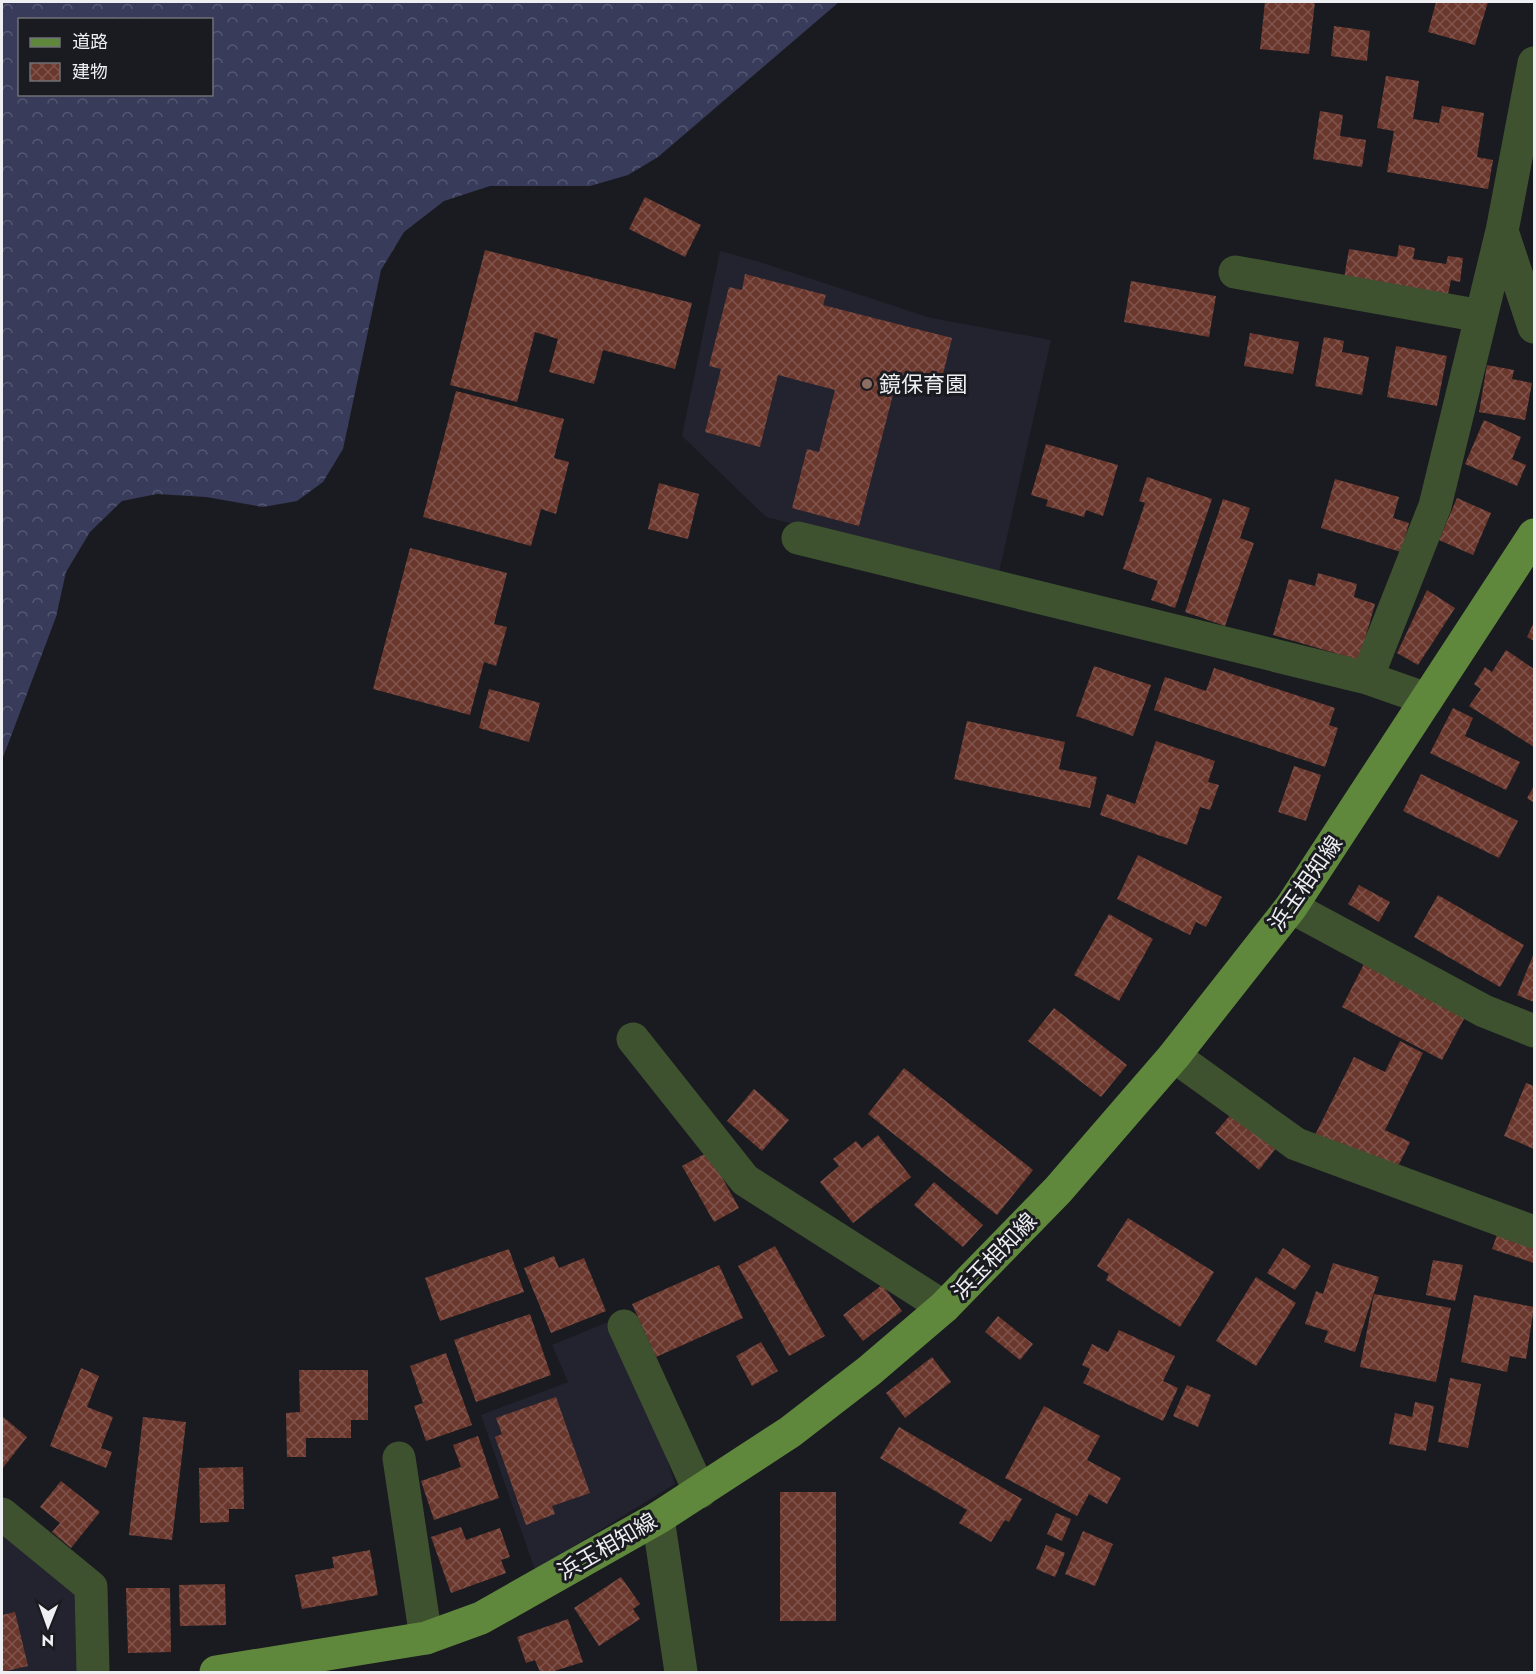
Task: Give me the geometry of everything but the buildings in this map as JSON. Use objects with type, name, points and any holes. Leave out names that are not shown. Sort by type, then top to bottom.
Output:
[{"type":"main road","name":"浜玉相知線","points":[[216,1672],[426,1638],[481,1618],[658,1518],[790,1432],[869,1371],[944,1307],[1058,1190],[1174,1056],[1291,906],[1534,535]]},
{"type":"street","points":[[1367,678],[1435,506],[1502,231],[1534,63]]},
{"type":"street","points":[[1502,231],[1534,327]]},
{"type":"street","points":[[1235,272],[1481,316]]},
{"type":"street","points":[[798,538],[1367,678],[1427,699]]},
{"type":"street","points":[[1291,906],[1484,1011],[1534,1031]]},
{"type":"street","points":[[633,1039],[745,1180],[944,1307]]},
{"type":"street","points":[[1174,1056],[1296,1144],[1534,1232]]},
{"type":"street","points":[[624,1326],[700,1492]]},
{"type":"street","points":[[399,1458],[426,1638]]},
{"type":"street","points":[[2,1514],[91,1587],[93,1672]]},
{"type":"street","points":[[658,1518],[681,1672]]},
{"type":"shaded area","name":"鏡保育園","points":[[720,251],[931,318],[1051,340],[998,577],[766,517],[682,436]]},
{"type":"shaded area","points":[[620,1317],[675,1484],[535,1570],[481,1415],[568,1382],[552,1345]]},
{"type":"shaded area","points":[[2,1525],[80,1592],[83,1672],[2,1672]]},
{"type":"green space","points":[[2,2],[839,2],[658,157],[628,175],[590,186],[490,186],[444,201],[404,232],[381,270],[343,449],[323,482],[297,501],[263,507],[206,497],[157,494],[122,501],[90,532],[66,572],[56,617],[2,760]]},
{"type":"place","name":"鏡保育園","points":[[867,384]]}]
